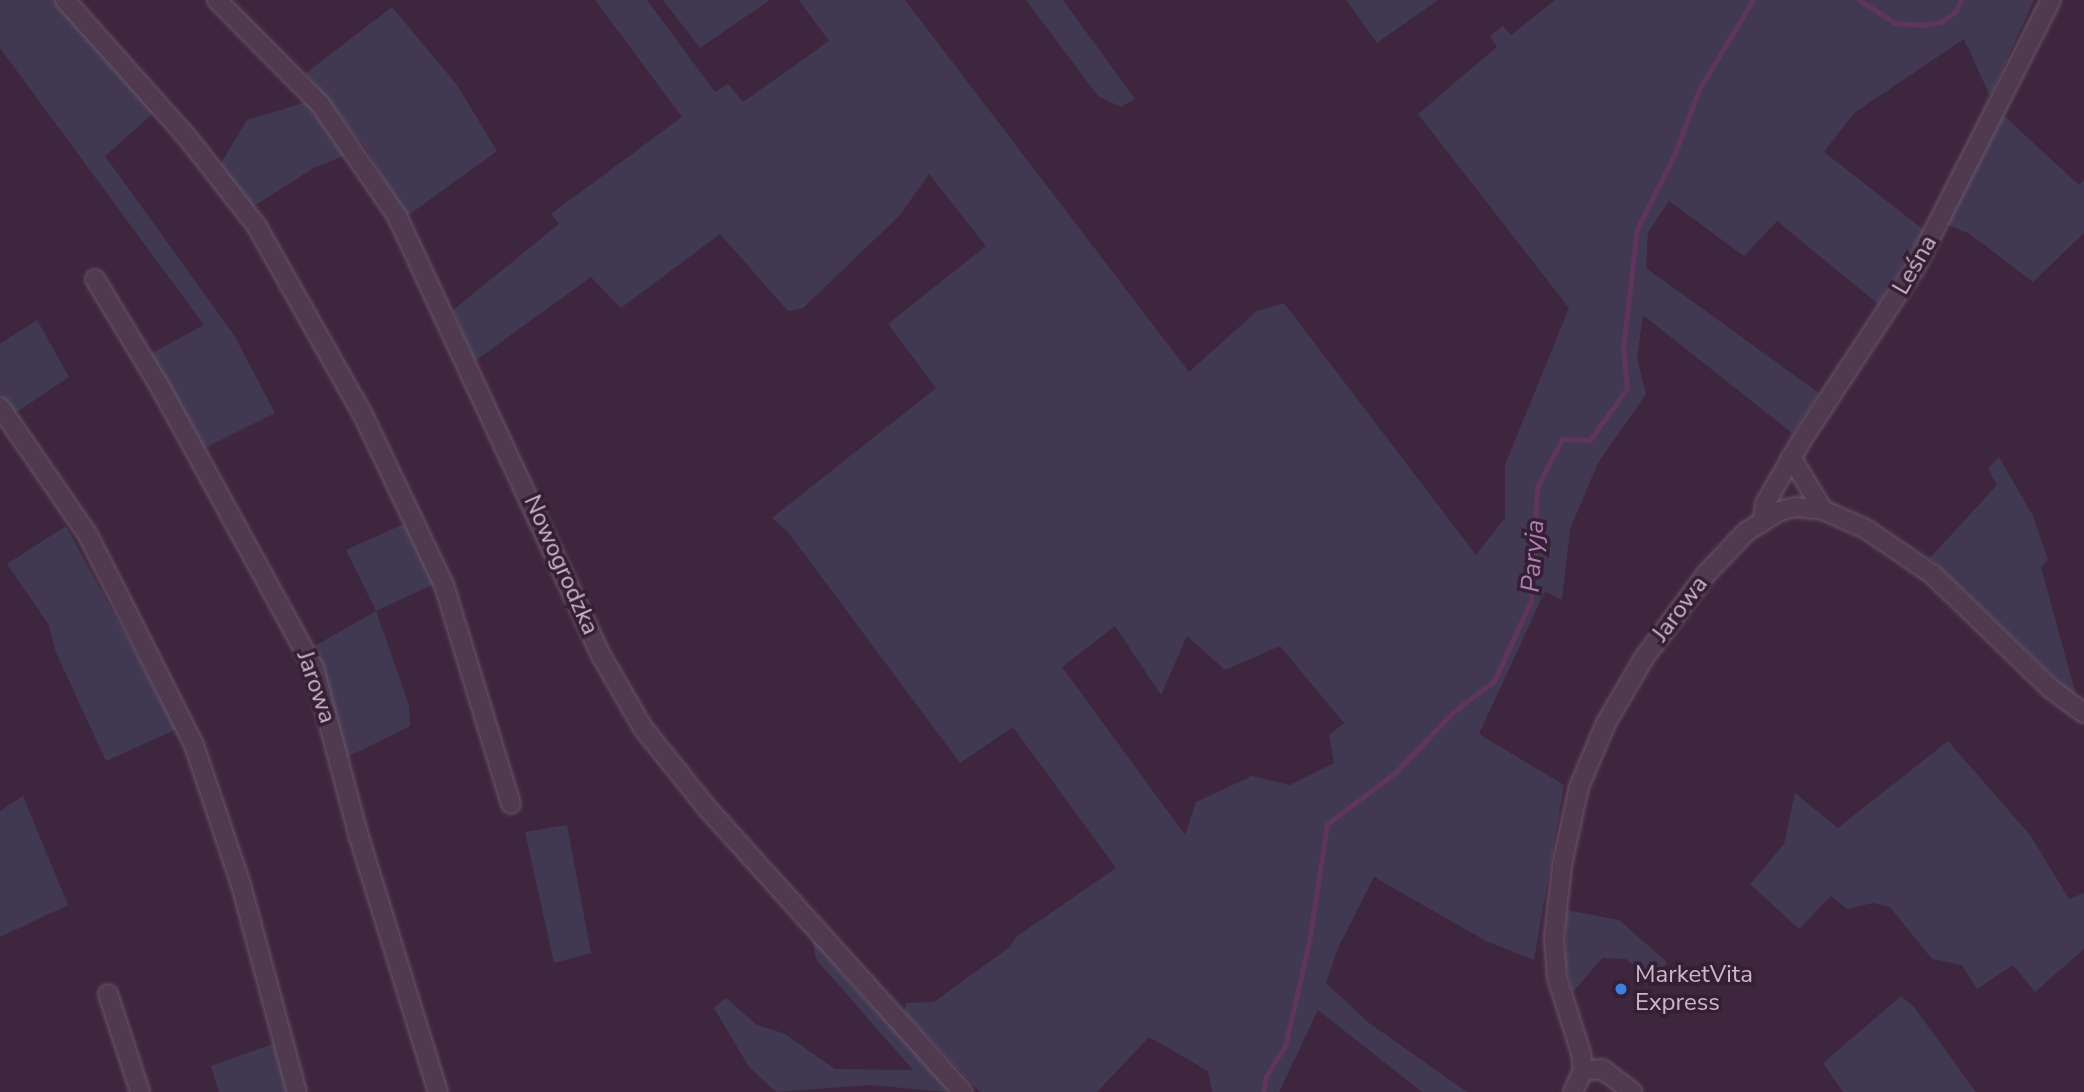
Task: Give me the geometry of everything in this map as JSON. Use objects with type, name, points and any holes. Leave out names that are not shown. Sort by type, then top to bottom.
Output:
[{"type":"street","points":[[65,0],[187,137],[256,225],[363,415],[444,585],[511,804]]},
{"type":"street","name":"Nowogrodzka","points":[[217,0],[320,104],[397,216],[602,657],[643,728],[707,808],[963,1092]]},
{"type":"street","name":"Leśna","points":[[1763,520],[1765,503],[1791,457],[1916,266],[2051,0]]},
{"type":"street","name":"Jarowa","points":[[95,279],[159,385],[314,668],[362,849],[438,1092]]},
{"type":"street","points":[[0,407],[88,535],[194,744],[241,885],[297,1092]]},
{"type":"street","points":[[1791,457],[1823,510]]},
{"type":"street","name":"Jarowa","points":[[1583,1071],[1557,978],[1554,939],[1562,865],[1579,787],[1605,723],[1663,629],[1731,546],[1763,520],[1796,507],[1823,510],[1866,529],[1909,556],[1961,599],[2050,689],[2084,713]]},
{"type":"street","points":[[108,994],[140,1092]]},
{"type":"street","points":[[1573,1092],[1583,1071],[1602,1069],[1632,1092]]},
{"type":"shaded area","points":[[0,0],[58,0],[156,111],[105,156],[234,335],[275,413],[203,449],[150,354],[204,325],[0,48]]},
{"type":"shaded area","points":[[595,0],[647,0],[715,92],[728,84],[743,102],[829,41],[799,0],[905,0],[1189,372],[1257,311],[1284,303],[1476,555],[1505,518],[1505,465],[1569,308],[1418,114],[1497,47],[1490,36],[1503,26],[1511,35],[1555,0],[2034,0],[1990,96],[1964,39],[1854,113],[1824,152],[1924,230],[1878,304],[1777,221],[1744,256],[1669,201],[1648,232],[1646,268],[1819,393],[1792,433],[1643,315],[1637,359],[1646,394],[1598,463],[1570,529],[1562,600],[1545,591],[1479,734],[1564,785],[1534,960],[1486,941],[1374,877],[1338,948],[1326,983],[1369,1023],[1467,1092],[1422,1092],[1318,1010],[1279,1092],[1212,1092],[1208,1071],[1149,1037],[1097,1092],[980,1092],[904,1012],[906,1003],[934,1002],[1010,947],[1016,937],[1116,868],[1013,727],[960,763],[788,532],[772,518],[936,388],[888,324],[986,246],[929,174],[899,216],[803,308],[788,311],[720,234],[621,308],[591,277],[475,361],[453,310],[559,224],[551,214],[682,117]],"holes":[[[1115,626],[1161,695],[1187,636],[1225,670],[1280,646],[1344,723],[1329,735],[1334,763],[1290,785],[1252,776],[1196,802],[1185,835],[1062,667]]]},
{"type":"shaded area","points":[[663,0],[770,0],[700,48]]},
{"type":"shaded area","points":[[1026,0],[1063,0],[1135,99],[1121,107],[1098,96]]},
{"type":"shaded area","points":[[1346,0],[1438,0],[1377,43]]},
{"type":"shaded area","points":[[392,7],[457,85],[497,151],[406,217],[365,147],[306,73]]},
{"type":"shaded area","points":[[307,102],[348,154],[312,169],[252,207],[220,165],[247,120]]},
{"type":"shaded area","points":[[2002,114],[2079,185],[2084,180],[2084,233],[2033,282],[1970,234],[1946,224]]},
{"type":"shaded area","points":[[37,320],[69,377],[14,414],[0,395],[0,344]]},
{"type":"shaded area","points":[[1999,457],[2033,516],[2048,560],[2041,567],[2077,699],[1930,558],[1997,485],[1988,469]]},
{"type":"shaded area","points":[[406,523],[436,583],[376,611],[346,550]]},
{"type":"shaded area","points":[[66,526],[177,729],[106,761],[55,650],[49,625],[7,564]]},
{"type":"shaded area","points":[[376,611],[409,705],[410,726],[345,758],[313,647]]},
{"type":"shaded area","points":[[1948,741],[2030,835],[2069,899],[2084,893],[2084,949],[2035,992],[2013,965],[1977,989],[1962,965],[1932,959],[1890,907],[1873,903],[1847,909],[1831,896],[1799,929],[1750,884],[1784,844],[1795,793],[1838,828]]},
{"type":"shaded area","points":[[23,796],[68,905],[0,937],[0,811]]},
{"type":"shaded area","points":[[567,825],[591,953],[554,963],[525,832]]},
{"type":"shaded area","points":[[1566,910],[1619,920],[1667,962],[1654,984],[1626,959],[1602,958],[1573,992],[1565,962]]},
{"type":"shaded area","points":[[812,937],[851,984],[950,1086],[946,1092],[870,1085],[776,1092],[749,1067],[714,1008],[726,998],[757,1025],[783,1033],[835,1069],[913,1070],[816,959]]},
{"type":"shaded area","points":[[1901,996],[1914,1007],[1976,1092],[1843,1092],[1823,1063]]},
{"type":"shaded area","points":[[276,1043],[289,1092],[219,1092],[211,1066]]},
{"type":"waterway","name":"Paryja","points":[[1263,1092],[1266,1076],[1285,1046],[1309,942],[1327,824],[1396,772],[1453,712],[1494,681],[1531,601],[1537,487],[1562,439],[1590,440],[1627,388],[1623,348],[1637,229],[1675,153],[1699,89],[1753,0]]},
{"type":"waterway","name":"Paryja","points":[[1859,0],[1895,23],[1921,25],[1941,22],[1955,12],[1961,0]]},
{"type":"place","name":"MarketVita Express","points":[[1621,989]]}]
